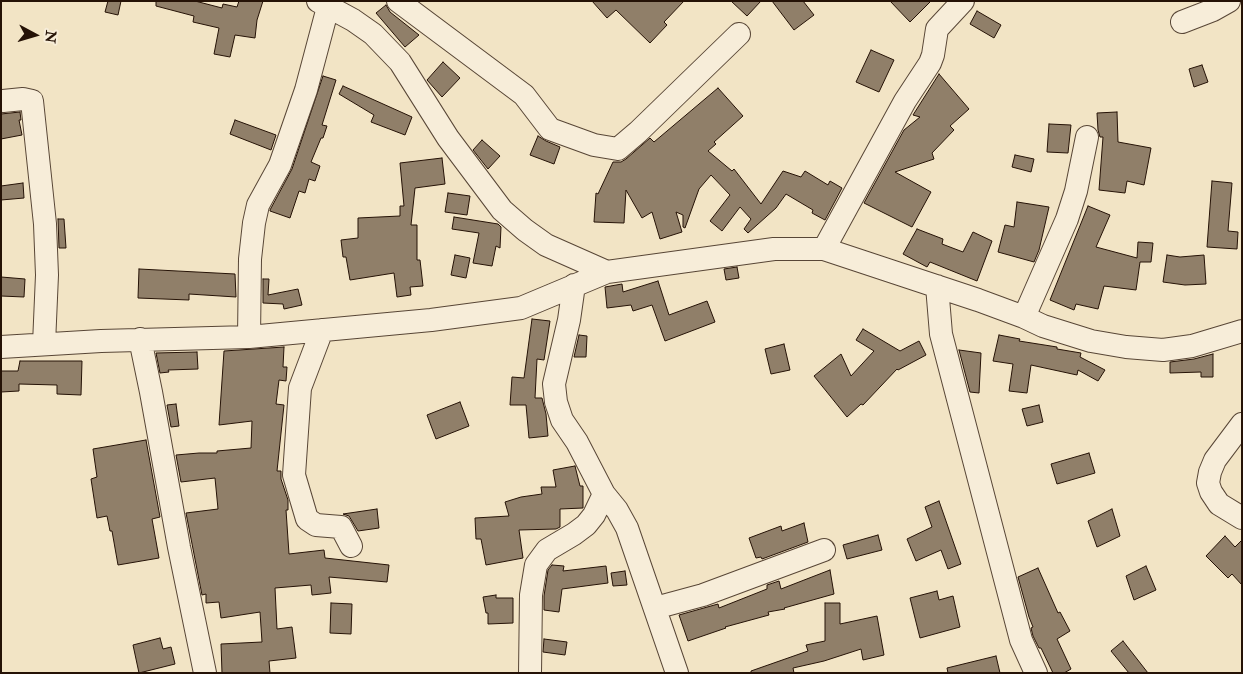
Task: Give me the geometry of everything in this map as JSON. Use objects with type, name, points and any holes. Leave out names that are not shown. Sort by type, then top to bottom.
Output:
[{"type":"street","points":[[398,1],[524,96],[550,129],[594,145],[618,149],[739,34]]},
{"type":"street","points":[[824,249],[905,101],[930,63],[937,29],[963,1]]},
{"type":"street","points":[[1182,22],[1213,10],[1229,1]]},
{"type":"street","points":[[249,337],[250,260],[258,205],[280,165],[306,90],[323,4],[374,34],[400,62],[448,138],[502,210],[546,245],[607,272]]},
{"type":"street","points":[[3,101],[23,99],[32,101],[45,224],[47,275],[44,344]]},
{"type":"street","points":[[1024,317],[1067,219],[1076,191],[1087,137]]},
{"type":"street","points":[[1,347],[249,337],[431,320],[521,308],[607,272],[774,249],[824,249],[937,286],[1024,317],[1043,326],[1091,341],[1126,347],[1164,350],[1192,346],[1242,331]]},
{"type":"street","points":[[574,286],[569,320],[556,376],[556,402],[562,420],[577,442],[604,494],[617,510],[627,528],[677,673]]},
{"type":"street","points":[[937,286],[941,334],[1020,640],[1036,673]]},
{"type":"street","points":[[322,330],[300,388],[294,475],[307,519],[316,525],[341,527],[351,546]]},
{"type":"street","points":[[140,340],[152,392],[179,547],[205,673]]},
{"type":"street","points":[[1242,424],[1215,460],[1208,483],[1211,492],[1220,504],[1242,518]]},
{"type":"street","points":[[530,673],[531,595],[536,564],[547,550],[574,534],[586,524],[594,515],[604,494]]},
{"type":"street","points":[[655,608],[703,595],[824,550]]},
{"type":"building","points":[[108,1],[121,1],[118,15],[105,12]]},
{"type":"building","points":[[156,1],[195,1],[222,8],[223,4],[237,7],[239,1],[263,1],[257,20],[255,38],[235,35],[230,57],[214,54],[219,28],[193,22],[194,16],[156,6]]},
{"type":"building","points":[[592,1],[684,1],[664,22],[667,25],[650,43],[616,10],[607,18]]},
{"type":"building","points":[[731,1],[761,1],[747,16]]},
{"type":"building","points":[[772,1],[803,1],[814,15],[794,30]]},
{"type":"building","points":[[890,1],[931,1],[910,22]]},
{"type":"building","points":[[386,5],[390,12],[419,35],[405,47],[376,13]]},
{"type":"building","points":[[977,11],[1001,25],[994,38],[970,24]]},
{"type":"building","points":[[871,50],[894,60],[879,92],[856,82]]},
{"type":"building","points":[[443,62],[460,78],[442,97],[427,80]]},
{"type":"building","points":[[1202,65],[1208,82],[1194,87],[1189,69]]},
{"type":"building","points":[[939,74],[969,109],[950,126],[954,130],[932,153],[934,159],[895,172],[931,192],[912,227],[864,203],[904,130],[920,117],[913,115]]},
{"type":"building","points":[[323,76],[336,80],[322,125],[327,126],[311,162],[320,166],[315,181],[309,179],[305,193],[299,191],[290,218],[270,210],[292,169]]},
{"type":"building","points":[[343,86],[412,117],[405,135],[371,122],[374,115],[339,94]]},
{"type":"building","points":[[718,88],[743,116],[714,142],[716,144],[708,151],[732,171],[734,169],[761,204],[783,171],[801,177],[805,171],[828,185],[830,181],[842,188],[825,220],[812,213],[813,210],[786,194],[776,208],[748,233],[744,229],[751,219],[740,207],[722,231],[710,221],[730,195],[711,175],[699,189],[685,228],[683,227],[683,215],[676,212],[682,232],[660,239],[652,212],[642,218],[626,190],[624,223],[594,222],[596,193],[598,194],[613,162],[621,162],[626,159],[650,138],[654,142]]},
{"type":"building","points":[[20,112],[21,120],[19,120],[22,135],[1,139],[1,114]]},
{"type":"building","points":[[1117,112],[1118,142],[1151,148],[1144,185],[1127,181],[1125,193],[1099,190],[1103,137],[1100,137],[1098,130],[1097,113]]},
{"type":"building","points":[[235,120],[276,135],[271,150],[230,134]]},
{"type":"building","points":[[1049,124],[1071,125],[1068,153],[1047,152]]},
{"type":"building","points":[[538,136],[560,147],[554,164],[530,155]]},
{"type":"building","points":[[482,140],[500,156],[488,169],[473,150]]},
{"type":"building","points":[[1015,155],[1034,159],[1031,172],[1012,167]]},
{"type":"building","points":[[442,158],[445,184],[415,188],[411,225],[417,225],[417,260],[420,260],[423,286],[410,287],[411,295],[397,297],[394,273],[350,280],[346,257],[343,257],[341,240],[358,238],[358,218],[400,216],[400,206],[404,206],[400,163]]},
{"type":"building","points":[[1212,181],[1232,183],[1228,231],[1238,232],[1237,249],[1207,247]]},
{"type":"building","points":[[23,183],[24,198],[1,200],[1,186]]},
{"type":"building","points":[[448,193],[470,196],[467,215],[445,212]]},
{"type":"building","points":[[1017,202],[1049,207],[1039,250],[1034,262],[998,252],[1005,225],[1014,227]]},
{"type":"building","points":[[1088,206],[1110,215],[1096,247],[1137,258],[1138,242],[1153,243],[1151,262],[1140,262],[1136,290],[1104,286],[1098,309],[1076,304],[1074,310],[1050,300]]},
{"type":"building","points":[[454,217],[498,224],[501,227],[500,248],[496,246],[492,266],[473,263],[479,233],[452,229]]},
{"type":"building","points":[[58,219],[64,219],[66,248],[59,248]]},
{"type":"building","points":[[917,229],[943,239],[942,244],[963,252],[973,232],[992,241],[977,281],[930,262],[927,267],[903,254]]},
{"type":"building","points":[[455,255],[470,258],[466,278],[451,275]]},
{"type":"building","points":[[1167,255],[1180,257],[1204,255],[1206,284],[1185,285],[1163,282]]},
{"type":"building","points":[[737,267],[739,278],[726,280],[724,269]]},
{"type":"building","points":[[139,269],[235,274],[236,297],[189,294],[189,300],[138,298]]},
{"type":"building","points":[[1,277],[25,279],[24,297],[1,296]]},
{"type":"building","points":[[263,279],[269,279],[268,295],[298,289],[302,305],[284,309],[283,304],[263,303]]},
{"type":"building","points":[[658,281],[669,315],[707,301],[715,322],[665,341],[652,305],[633,311],[631,305],[607,308],[605,287],[622,284],[623,292]]},
{"type":"building","points":[[532,319],[550,321],[544,360],[537,359],[535,398],[542,398],[548,436],[529,438],[526,405],[510,405],[512,377],[524,378]]},
{"type":"building","points":[[863,329],[900,351],[919,341],[926,355],[897,369],[863,405],[861,404],[847,417],[814,376],[841,354],[851,376],[874,351],[856,340]]},
{"type":"building","points":[[579,335],[587,336],[586,357],[574,357]]},
{"type":"building","points":[[999,335],[1020,339],[1019,341],[1081,353],[1080,357],[1105,370],[1098,381],[1078,370],[1077,375],[1031,365],[1027,393],[1009,391],[1013,364],[993,361]]},
{"type":"building","points":[[784,344],[790,370],[771,374],[765,349]]},
{"type":"building","points":[[284,347],[283,367],[287,367],[286,381],[279,380],[276,404],[284,405],[277,471],[281,471],[281,479],[288,500],[288,510],[286,510],[289,554],[324,550],[325,558],[389,565],[387,582],[329,577],[331,593],[312,595],[311,585],[275,588],[277,629],[292,627],[296,658],[269,661],[270,673],[222,673],[221,644],[262,642],[260,612],[221,618],[219,602],[206,603],[206,594],[202,595],[186,513],[218,509],[215,478],[181,482],[176,455],[217,453],[217,451],[251,448],[252,421],[219,425],[224,351]]},
{"type":"building","points":[[959,350],[981,353],[979,393],[970,392]]},
{"type":"building","points":[[197,352],[198,369],[168,370],[169,372],[160,373],[156,353]]},
{"type":"building","points":[[1213,354],[1213,377],[1201,377],[1201,372],[1170,373],[1170,362]]},
{"type":"building","points":[[20,361],[82,361],[81,395],[57,394],[57,385],[19,384],[19,391],[1,392],[1,371],[18,371]]},
{"type":"building","points":[[460,402],[469,426],[436,439],[427,415]]},
{"type":"building","points":[[176,404],[179,426],[171,427],[167,405]]},
{"type":"building","points":[[1039,405],[1043,422],[1027,426],[1022,409]]},
{"type":"building","points":[[146,440],[160,517],[152,519],[159,558],[118,565],[112,531],[110,531],[107,516],[97,518],[91,479],[97,477],[93,449]]},
{"type":"building","points":[[1089,453],[1095,473],[1057,484],[1051,464]]},
{"type":"building","points":[[575,466],[580,486],[583,486],[583,508],[560,509],[560,527],[556,529],[519,530],[523,558],[486,565],[481,539],[476,539],[475,518],[509,516],[505,502],[521,497],[542,494],[541,487],[556,487],[553,470]]},
{"type":"building","points":[[939,501],[961,564],[948,569],[941,550],[916,561],[907,539],[932,527],[925,507]]},
{"type":"building","points":[[377,509],[379,528],[358,531],[349,516],[343,514]]},
{"type":"building","points":[[1112,509],[1120,536],[1097,547],[1088,521]]},
{"type":"building","points":[[804,523],[808,542],[762,559],[761,557],[756,558],[749,538],[781,526],[782,531]]},
{"type":"building","points":[[878,535],[882,550],[847,559],[843,545]]},
{"type":"building","points":[[1225,536],[1235,547],[1242,540],[1242,585],[1232,574],[1228,578],[1206,556]]},
{"type":"building","points":[[552,565],[564,566],[563,571],[606,566],[608,583],[562,589],[559,612],[544,610],[548,570]]},
{"type":"building","points":[[1146,566],[1156,590],[1134,600],[1126,576]]},
{"type":"building","points":[[1038,568],[1058,613],[1060,612],[1070,631],[1057,639],[1071,669],[1064,673],[1053,673],[1033,636],[1031,628],[1033,627],[1018,577]]},
{"type":"building","points":[[830,570],[834,594],[785,609],[768,612],[769,615],[725,627],[688,641],[679,615],[718,604],[719,608],[767,589],[767,585],[779,581],[781,589]]},
{"type":"building","points":[[625,571],[627,585],[613,586],[611,573]]},
{"type":"building","points":[[937,591],[939,600],[953,596],[960,627],[920,638],[910,598]]},
{"type":"building","points":[[496,595],[496,598],[513,598],[513,623],[488,624],[488,613],[486,613],[483,597]]},
{"type":"building","points":[[331,603],[352,604],[351,634],[330,633]]},
{"type":"building","points":[[825,603],[840,603],[840,624],[877,616],[884,655],[863,660],[861,649],[824,661],[793,668],[794,673],[751,673],[751,671],[808,651],[806,645],[825,641]]},
{"type":"building","points":[[160,638],[163,649],[171,647],[175,664],[139,673],[133,645]]},
{"type":"building","points":[[544,639],[567,642],[565,655],[543,652]]},
{"type":"building","points":[[1123,641],[1148,673],[1129,673],[1111,651]]},
{"type":"building","points":[[996,656],[1000,673],[948,673],[947,668]]}]
